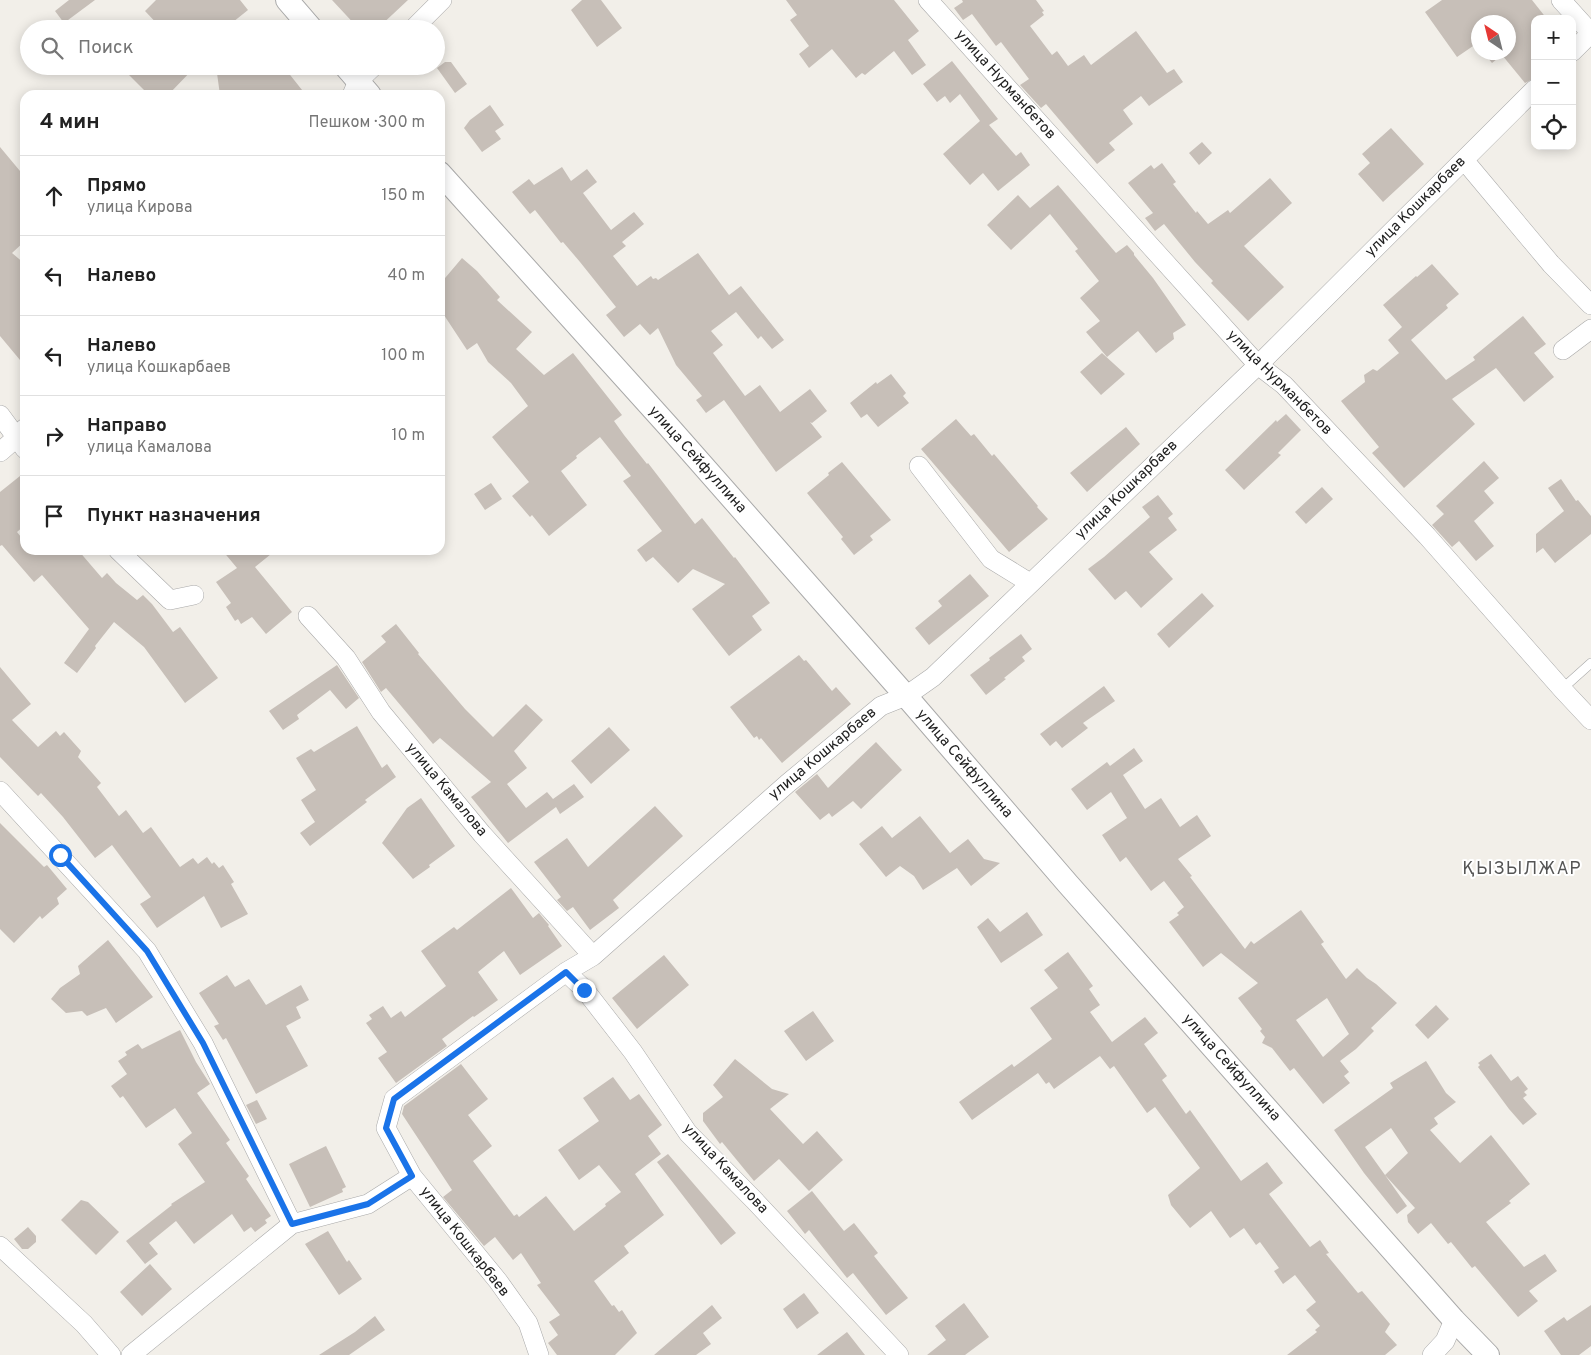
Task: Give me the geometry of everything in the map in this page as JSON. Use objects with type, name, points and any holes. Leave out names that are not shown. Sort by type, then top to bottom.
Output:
[{"type":"street","points":[[287,0],[304,20]]},
{"type":"street","points":[[422,20],[442,0]]},
{"type":"street","name":"улица Нурманбетов","points":[[928,0],[1258,365],[1284,385],[1427,536],[1591,720]]},
{"type":"street","points":[[1561,0],[1591,33],[1576,48]]},
{"type":"street","name":"улица Кошкарбаев","points":[[539,1355],[528,1323],[498,1281],[412,1176],[386,1128],[394,1099],[566,972],[593,956],[787,784],[881,706],[906,696],[933,677],[1258,365],[1531,93]]},
{"type":"street","points":[[1464,160],[1551,264],[1591,305]]},
{"type":"street","name":"улица Сейфуллина","points":[[445,179],[669,427],[906,696],[1068,884],[1454,1320],[1488,1355]]},
{"type":"street","points":[[1563,350],[1591,329]]},
{"type":"street","points":[[0,415],[20,436]]},
{"type":"street","points":[[0,452],[20,439]]},
{"type":"street","points":[[919,466],[991,559],[1030,583]]},
{"type":"street","points":[[123,555],[170,600],[194,595]]},
{"type":"street","name":"улица Камалова","points":[[308,616],[346,658],[381,712],[482,834],[593,956]]},
{"type":"street","points":[[0,791],[147,951],[203,1043],[292,1224]]},
{"type":"street","name":"улица Камалова","points":[[566,972],[584,990],[634,1052],[688,1133],[899,1355]]},
{"type":"street","points":[[131,1355],[292,1224],[368,1204],[412,1176]]},
{"type":"street","points":[[0,1246],[84,1324],[111,1355]]},
{"type":"street","points":[[1432,1355],[1446,1342],[1454,1320]]},
{"type":"lane","points":[[1562,689],[1591,663]]},
{"type":"building","points":[[69,0],[95,0],[68,20],[62,20],[55,11]]},
{"type":"building","points":[[156,0],[240,0],[248,10],[236,20],[154,20],[145,11]]},
{"type":"building","points":[[332,0],[408,0],[387,20],[351,20]]},
{"type":"building","points":[[582,0],[601,0],[622,28],[597,47],[571,10]]},
{"type":"building","points":[[786,0],[894,0],[919,31],[908,40],[926,65],[912,75],[894,51],[865,75],[862,73],[856,78],[832,49],[809,68],[799,54],[809,46],[790,20],[797,15]]},
{"type":"building","points":[[962,0],[1036,0],[1044,11],[1042,12],[1044,15],[1030,26],[1052,55],[1057,51],[1068,66],[1084,55],[1091,65],[1136,31],[1167,73],[1174,69],[1183,82],[1149,106],[1141,96],[1123,110],[1133,124],[1109,143],[1115,150],[1097,164],[1046,104],[1041,108],[1020,85],[1029,79],[1001,42],[996,46],[972,14],[963,20],[954,8],[963,2]]},
{"type":"building","points":[[1442,0],[1532,0],[1544,15],[1531,15],[1531,80],[1525,83],[1506,60],[1516,60],[1516,15],[1471,15],[1471,47],[1457,57],[1425,12]]},
{"type":"building","points":[[952,61],[998,119],[989,125],[1016,156],[1021,152],[1030,165],[998,191],[983,173],[970,185],[943,154],[980,121],[960,94],[950,103],[945,96],[937,102],[923,84]]},
{"type":"building","points":[[445,62],[451,62],[467,84],[455,93],[442,75],[445,75]]},
{"type":"building","points":[[129,75],[187,75],[173,90],[144,90]]},
{"type":"building","points":[[217,75],[290,75],[302,90],[219,90]]},
{"type":"building","points":[[490,105],[504,125],[495,131],[501,139],[482,152],[464,128],[470,120]]},
{"type":"building","points":[[1391,128],[1424,164],[1383,202],[1358,174],[1370,163],[1362,154]]},
{"type":"building","points":[[1202,142],[1212,153],[1199,165],[1189,153]]},
{"type":"building","points":[[0,147],[20,171],[20,246],[12,253],[20,260],[20,360],[0,336]]},
{"type":"building","points":[[1162,163],[1176,182],[1173,184],[1196,213],[1197,211],[1208,224],[1228,210],[1230,213],[1270,178],[1292,203],[1244,246],[1284,287],[1248,321],[1211,283],[1213,281],[1164,224],[1155,231],[1145,218],[1153,213],[1128,183],[1151,165],[1154,169]]},
{"type":"building","points":[[562,167],[571,181],[587,169],[597,182],[583,193],[611,230],[634,212],[644,224],[622,242],[626,246],[613,256],[637,286],[651,276],[653,279],[656,278],[658,280],[698,253],[729,295],[741,286],[784,340],[772,349],[761,336],[758,339],[736,312],[711,331],[723,345],[713,353],[745,396],[760,385],[780,412],[810,389],[827,411],[812,423],[810,422],[822,437],[776,472],[724,400],[706,413],[696,400],[702,396],[676,365],[658,328],[650,335],[640,324],[624,337],[606,315],[616,307],[535,210],[530,214],[512,192],[529,179],[534,185]]},
{"type":"building","points":[[1058,185],[1116,253],[1127,245],[1186,325],[1173,333],[1174,339],[1156,353],[1138,331],[1107,357],[1086,332],[1100,321],[1080,298],[1099,281],[1075,251],[1078,249],[1050,214],[1011,250],[987,225],[1018,195],[1030,208]]},
{"type":"building","points":[[462,258],[477,271],[500,297],[497,300],[532,332],[516,349],[544,375],[573,353],[622,415],[614,421],[624,435],[695,524],[702,518],[770,603],[752,616],[762,630],[729,656],[692,609],[725,584],[693,569],[678,583],[653,557],[646,562],[637,550],[662,531],[623,481],[631,476],[600,437],[561,471],[587,505],[549,536],[532,515],[530,517],[512,496],[529,482],[492,437],[528,406],[511,383],[488,362],[477,343],[467,350],[445,317],[445,278]]},
{"type":"building","points":[[1432,264],[1459,294],[1446,305],[1448,308],[1411,340],[1446,380],[1475,360],[1473,357],[1523,316],[1546,344],[1534,353],[1554,377],[1524,402],[1496,368],[1452,399],[1475,424],[1404,488],[1372,453],[1379,447],[1341,401],[1365,382],[1364,375],[1373,369],[1377,371],[1399,353],[1388,340],[1402,327],[1383,305]]},
{"type":"building","points":[[1102,353],[1125,374],[1101,395],[1080,372]]},
{"type":"building","points":[[891,374],[906,393],[903,396],[909,403],[878,427],[867,414],[861,418],[850,403],[876,382],[877,384]]},
{"type":"building","points":[[1286,414],[1301,430],[1278,453],[1281,455],[1244,490],[1225,470],[1276,420],[1277,422]]},
{"type":"building","points":[[956,419],[971,436],[974,434],[992,456],[994,454],[1048,519],[1009,552],[921,449]]},
{"type":"building","points":[[1126,427],[1140,444],[1087,492],[1070,473]]},
{"type":"building","points":[[1484,461],[1499,478],[1484,491],[1494,503],[1474,521],[1494,546],[1476,561],[1459,541],[1452,547],[1432,525],[1444,514],[1436,506]]},
{"type":"building","points":[[842,462],[891,520],[870,536],[873,540],[854,555],[841,539],[843,537],[807,493]]},
{"type":"building","points":[[20,476],[20,529],[17,532],[20,536],[20,555],[82,555],[102,578],[107,573],[137,600],[143,595],[173,632],[180,627],[218,678],[185,703],[144,647],[114,622],[77,673],[64,663],[89,629],[42,575],[34,582],[2,545],[0,546],[0,492]]},
{"type":"building","points":[[1561,479],[1576,501],[1578,500],[1591,516],[1591,534],[1555,563],[1543,548],[1536,553],[1536,534],[1564,511],[1548,488]]},
{"type":"building","points":[[491,483],[502,499],[485,510],[474,494]]},
{"type":"building","points":[[1322,487],[1333,499],[1306,524],[1295,512]]},
{"type":"building","points":[[1158,495],[1173,514],[1168,518],[1177,530],[1149,552],[1173,579],[1141,608],[1126,591],[1115,600],[1088,569],[1150,517],[1142,507]]},
{"type":"building","points":[[226,555],[270,555],[255,567],[292,612],[266,634],[252,617],[241,624],[238,619],[235,621],[226,607],[231,603],[216,582],[237,568]]},
{"type":"building","points":[[970,574],[989,596],[929,645],[915,628],[942,606],[938,601]]},
{"type":"building","points":[[1202,593],[1214,606],[1169,648],[1157,634]]},
{"type":"building","points":[[396,624],[418,654],[465,709],[493,737],[526,704],[543,720],[514,751],[527,768],[507,784],[526,808],[547,792],[553,799],[574,784],[584,797],[560,814],[556,807],[508,843],[471,797],[491,782],[440,738],[433,744],[386,688],[381,692],[362,662],[386,642],[381,636]]},
{"type":"building","points":[[1021,634],[1032,649],[1022,657],[1025,661],[986,695],[970,675]]},
{"type":"building","points":[[799,655],[804,661],[806,660],[832,691],[836,687],[851,704],[782,763],[761,738],[759,740],[757,736],[754,738],[730,707]]},
{"type":"building","points":[[337,665],[359,698],[346,709],[330,690],[297,715],[299,719],[283,730],[269,711]]},
{"type":"building","points":[[0,667],[31,704],[12,720],[38,747],[56,731],[60,736],[64,732],[81,751],[78,757],[101,783],[97,787],[119,816],[126,810],[143,833],[151,827],[180,867],[193,858],[198,864],[207,857],[212,864],[214,862],[219,868],[223,865],[234,882],[231,884],[248,914],[221,928],[204,896],[157,928],[140,904],[151,897],[112,845],[95,858],[63,817],[41,793],[38,796],[0,757]]},
{"type":"building","points":[[1104,686],[1115,701],[1083,723],[1088,728],[1062,748],[1056,741],[1050,746],[1040,734]]},
{"type":"building","points":[[357,726],[382,768],[387,764],[396,777],[310,846],[300,833],[315,822],[301,800],[316,790],[296,758],[311,749],[314,752]]},
{"type":"building","points":[[609,727],[630,750],[591,784],[571,761]]},
{"type":"building","points":[[876,742],[902,770],[861,809],[853,801],[832,817],[829,813],[820,820],[795,792],[817,774],[828,788]]},
{"type":"building","points":[[1134,748],[1143,761],[1123,775],[1145,809],[1161,798],[1180,827],[1197,815],[1211,836],[1178,859],[1245,949],[1251,941],[1254,944],[1301,910],[1324,942],[1321,944],[1346,979],[1357,968],[1397,1003],[1371,1028],[1374,1031],[1356,1049],[1340,1061],[1349,1072],[1344,1076],[1350,1083],[1323,1104],[1294,1068],[1290,1071],[1272,1048],[1262,1043],[1265,1037],[1260,1031],[1262,1029],[1238,998],[1258,983],[1221,953],[1203,967],[1169,922],[1179,915],[1177,913],[1184,907],[1164,881],[1151,891],[1126,857],[1120,862],[1102,835],[1127,818],[1111,792],[1087,810],[1071,789],[1107,762],[1110,766]],"holes":[[[1327,998],[1349,1034],[1323,1057],[1296,1020]]]},
{"type":"building","points":[[421,798],[455,846],[413,879],[382,843],[407,808]]},
{"type":"building","points":[[655,806],[683,836],[613,900],[619,908],[590,930],[573,907],[567,911],[557,900],[561,897],[534,862],[567,838],[588,867]]},
{"type":"building","points":[[920,816],[950,853],[968,839],[984,859],[1000,863],[971,886],[957,868],[923,890],[914,876],[900,866],[886,877],[859,844],[882,826],[892,838]]},
{"type":"building","points":[[0,823],[44,867],[47,865],[67,889],[57,898],[59,904],[42,919],[40,916],[14,943],[0,929]]},
{"type":"building","points":[[511,888],[533,918],[539,913],[562,946],[520,975],[504,951],[478,972],[498,1000],[442,1039],[447,1046],[396,1083],[378,1058],[387,1052],[366,1023],[372,1019],[369,1015],[383,1006],[391,1018],[401,1011],[405,1017],[446,986],[421,951],[454,927],[457,930]]},
{"type":"building","points":[[1027,912],[1043,935],[1001,963],[977,927],[988,918],[1000,932]]},
{"type":"building","points":[[108,940],[153,997],[116,1023],[106,1008],[87,1016],[82,1011],[66,1013],[51,999],[60,988],[80,974],[78,966]]},
{"type":"building","points":[[1068,952],[1093,986],[1089,989],[1100,1005],[1090,1012],[1112,1042],[1145,1017],[1158,1033],[1144,1044],[1167,1076],[1162,1080],[1186,1114],[1190,1110],[1241,1181],[1267,1162],[1283,1183],[1269,1194],[1310,1247],[1320,1240],[1329,1253],[1326,1254],[1358,1293],[1362,1291],[1390,1324],[1385,1332],[1397,1345],[1385,1355],[1287,1355],[1317,1332],[1315,1330],[1320,1326],[1306,1310],[1316,1302],[1295,1275],[1283,1284],[1274,1271],[1279,1268],[1260,1242],[1256,1245],[1244,1228],[1230,1238],[1211,1211],[1190,1228],[1171,1205],[1168,1195],[1200,1168],[1155,1107],[1147,1113],[1114,1066],[1110,1069],[1100,1056],[1054,1089],[1049,1082],[1046,1084],[1038,1073],[972,1120],[959,1102],[1012,1064],[1014,1067],[1052,1039],[1030,1008],[1058,988],[1044,970]]},
{"type":"building","points":[[664,955],[689,985],[637,1029],[612,998]]},
{"type":"building","points":[[227,975],[235,987],[249,979],[266,1005],[301,985],[309,1000],[296,1007],[301,1018],[286,1026],[308,1066],[256,1094],[226,1038],[223,1040],[214,1026],[219,1024],[199,993]]},
{"type":"building","points":[[1436,1005],[1449,1019],[1428,1039],[1415,1025]]},
{"type":"building","points":[[813,1011],[834,1041],[806,1061],[784,1031]]},
{"type":"building","points":[[180,1030],[196,1062],[210,1084],[197,1093],[230,1140],[226,1143],[249,1176],[246,1179],[271,1216],[265,1220],[267,1223],[255,1232],[251,1227],[244,1232],[232,1214],[194,1244],[176,1221],[149,1243],[158,1254],[145,1264],[126,1241],[171,1204],[205,1182],[178,1144],[192,1133],[175,1108],[146,1128],[123,1096],[120,1098],[111,1086],[127,1074],[118,1061],[127,1055],[125,1052],[138,1044],[142,1049]]},
{"type":"building","points":[[1491,1054],[1511,1081],[1518,1076],[1528,1089],[1524,1092],[1527,1095],[1523,1098],[1537,1114],[1523,1125],[1478,1067],[1480,1065],[1478,1063]]},
{"type":"building","points":[[735,1059],[772,1089],[789,1094],[770,1109],[803,1144],[817,1131],[843,1160],[809,1191],[779,1159],[754,1181],[722,1142],[720,1144],[703,1121],[703,1113],[723,1097],[713,1085]]},
{"type":"building","points":[[1426,1061],[1446,1093],[1456,1102],[1434,1118],[1438,1124],[1430,1130],[1460,1163],[1491,1135],[1530,1184],[1509,1201],[1511,1203],[1486,1222],[1524,1267],[1545,1254],[1557,1271],[1529,1291],[1538,1301],[1518,1317],[1475,1266],[1472,1268],[1451,1242],[1448,1244],[1431,1223],[1418,1234],[1408,1222],[1407,1215],[1415,1208],[1385,1175],[1407,1206],[1397,1214],[1364,1173],[1334,1130],[1393,1088],[1390,1083]],"holes":[[[1391,1128],[1408,1153],[1385,1175],[1365,1147]]]},
{"type":"building","points":[[461,1064],[488,1099],[468,1115],[492,1146],[473,1161],[514,1216],[517,1214],[519,1217],[546,1196],[574,1231],[621,1192],[599,1165],[579,1180],[558,1150],[599,1121],[583,1098],[613,1077],[630,1100],[639,1094],[662,1125],[648,1136],[661,1154],[635,1174],[664,1215],[624,1246],[629,1253],[594,1281],[612,1306],[614,1305],[619,1312],[622,1310],[637,1333],[615,1355],[557,1355],[548,1343],[558,1335],[549,1322],[560,1315],[537,1285],[541,1283],[521,1253],[513,1260],[495,1237],[484,1246],[443,1197],[452,1190],[402,1114],[404,1106]]},
{"type":"building","points":[[257,1100],[267,1119],[256,1124],[246,1105]]},
{"type":"building","points":[[326,1146],[346,1187],[342,1189],[343,1192],[310,1207],[289,1164]]},
{"type":"building","points":[[668,1154],[736,1233],[721,1245],[657,1162]]},
{"type":"building","points":[[812,1191],[844,1231],[854,1223],[878,1253],[874,1256],[908,1298],[886,1315],[853,1273],[847,1278],[809,1230],[805,1234],[787,1211]]},
{"type":"building","points":[[81,1200],[88,1202],[119,1232],[96,1255],[61,1220]]},
{"type":"building","points":[[28,1227],[36,1236],[36,1242],[28,1249],[22,1249],[14,1239]]},
{"type":"building","points":[[328,1231],[347,1262],[349,1260],[362,1279],[339,1295],[305,1244]]},
{"type":"building","points":[[150,1264],[172,1289],[142,1316],[120,1292]]},
{"type":"building","points":[[804,1293],[819,1313],[797,1329],[783,1309]]},
{"type":"building","points":[[964,1303],[989,1337],[965,1355],[927,1355],[946,1340],[935,1326]]},
{"type":"building","points":[[712,1305],[722,1318],[703,1333],[711,1344],[696,1355],[654,1355]]},
{"type":"building","points":[[1591,1305],[1591,1346],[1579,1355],[1561,1355],[1544,1331],[1564,1317],[1567,1321]]},
{"type":"building","points":[[375,1316],[385,1330],[349,1355],[319,1355],[355,1332]]},
{"type":"building","points":[[847,1332],[865,1355],[817,1355]]},
{"type":"district","name":"ҚЫЗЫЛЖАР","points":[[1522,869]]},
{"type":"route","points":[[60,855],[147,951],[203,1043],[292,1224],[368,1204],[412,1176],[386,1128],[394,1099],[554,983],[566,972],[584,990]]}]
